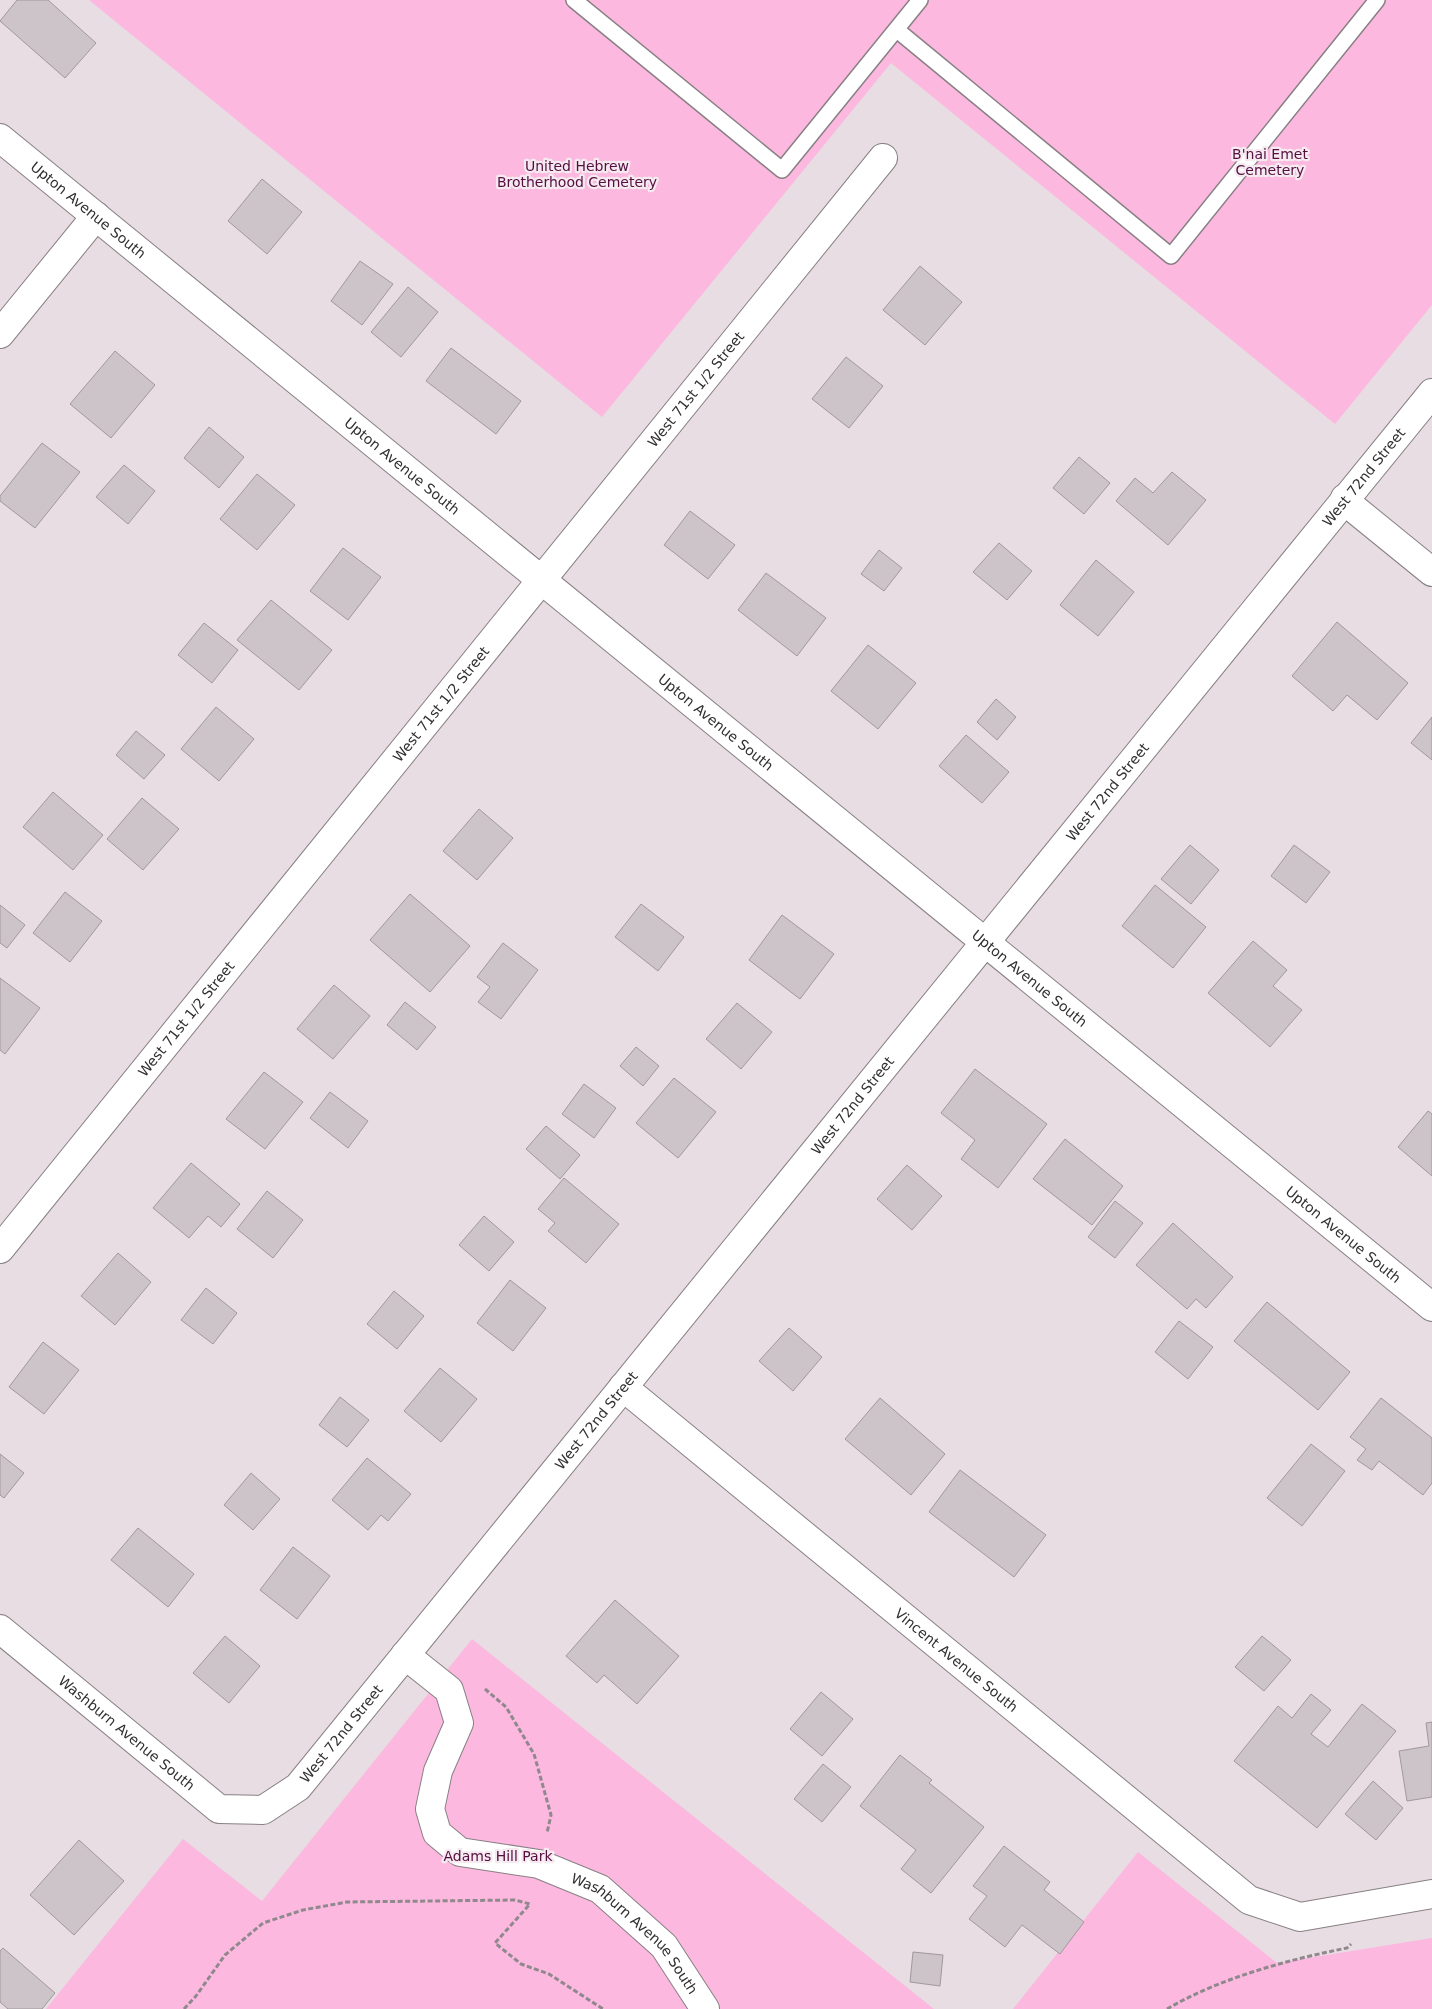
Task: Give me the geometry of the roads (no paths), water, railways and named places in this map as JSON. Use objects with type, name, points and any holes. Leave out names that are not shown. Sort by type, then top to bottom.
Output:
[{"type":"street","name":"Upton Avenue South","points":[[0,138],[1432,1307]]},
{"type":"street","name":"West 71st 1/2 Street","points":[[0,1248],[883,158]]},
{"type":"street","points":[[0,334],[96,216]]},
{"type":"street","name":"West 72nd Street","points":[[263,1810],[298,1787],[1432,392]]},
{"type":"street","points":[[1345,498],[1352,507],[1432,572]]},
{"type":"street","name":"Vincent Avenue South","points":[[623,1387],[1248,1900],[1300,1917],[1432,1894]]},
{"type":"street","name":"Washburn Avenue South","points":[[0,1629],[218,1808],[263,1810]]},
{"type":"street","name":"Washburn Avenue South","points":[[405,1655],[448,1690],[459,1724],[438,1771],[430,1809],[437,1832],[460,1852],[539,1864],[600,1890],[664,1946],[705,2009]]},
{"type":"lane","points":[[574,0],[782,170],[920,0]]},
{"type":"lane","points":[[896,30],[1171,256],[1377,0]]},
{"type":"park label","name":"B'nai Emet Cemetery","points":[[1270,162]]},
{"type":"park label","name":"United Hebrew Brotherhood Cemetery","points":[[577,174]]},
{"type":"park label","name":"Adams Hill Park","points":[[498,1856]]}]
